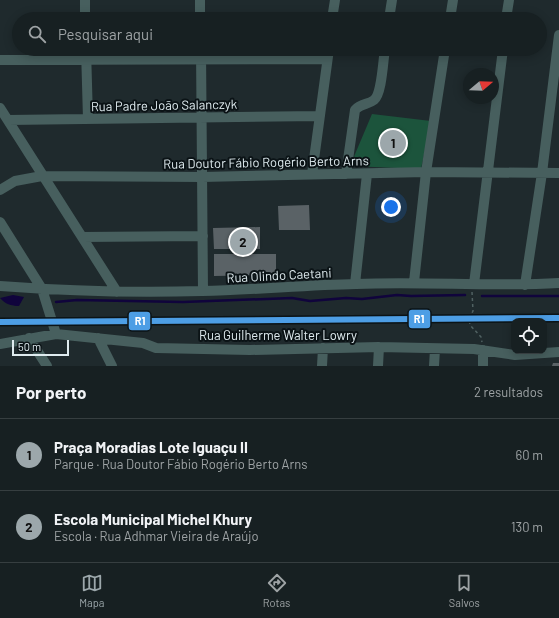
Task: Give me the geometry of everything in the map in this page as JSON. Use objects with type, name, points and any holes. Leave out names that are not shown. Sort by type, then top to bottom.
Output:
[{"type":"street","points":[[85,0],[85,12]]},
{"type":"street","points":[[200,0],[200,12]]},
{"type":"street","points":[[333,12],[335,0]]},
{"type":"street","points":[[390,12],[392,0]]},
{"type":"street","points":[[451,12],[452,0]]},
{"type":"street","points":[[507,12],[509,0]]},
{"type":"street","points":[[525,285],[542,173],[559,35]]},
{"type":"street","points":[[86,56],[88,119]]},
{"type":"street","points":[[201,56],[203,291]]},
{"type":"street","points":[[0,60],[201,60],[286,56]]},
{"type":"street","points":[[312,174],[328,56]]},
{"type":"street","points":[[346,174],[355,110],[359,105],[374,101],[378,95],[384,56]]},
{"type":"street","points":[[414,282],[426,172],[444,56]]},
{"type":"street","points":[[473,287],[501,56]]},
{"type":"street","points":[[0,108],[117,292]]},
{"type":"street","name":"Rua Padre João Salanczyk","points":[[8,120],[320,116]]},
{"type":"street","name":"Rua Doutor Fábio Rogério Berto Arns","points":[[0,190],[15,181],[42,176],[202,177],[426,172],[486,174],[559,173]]},
{"type":"street","points":[[355,284],[367,174]]},
{"type":"street","points":[[0,222],[42,289],[56,334]]},
{"type":"street","points":[[82,237],[203,236]]},
{"type":"street","name":"Rua Olindo Caetani","points":[[0,286],[117,292],[203,291],[414,282],[473,287],[559,283]]},
{"type":"street","name":"Rua Guilherme Walter Lowry","points":[[0,344],[56,334],[142,343],[156,348],[244,350],[379,347],[435,348],[483,350],[515,355],[559,352]]},
{"type":"street","points":[[29,338],[47,366]]},
{"type":"street","points":[[98,338],[112,366]]},
{"type":"street","points":[[378,366],[379,347]]},
{"type":"street","points":[[322,366],[323,348]]},
{"type":"street","points":[[434,366],[435,348]]},
{"type":"street","points":[[483,350],[483,366]]},
{"type":"path","points":[[473,287],[473,311],[469,319],[470,325],[481,337],[483,350]]},
{"type":"green space","points":[[372,114],[431,121],[421,169],[350,166]]},
{"type":"shaded area","points":[[13,295],[24,297],[19,306],[8,304],[0,298]]},
{"type":"building","points":[[309,205],[310,230],[279,230],[278,206]]},
{"type":"building","points":[[260,227],[260,249],[214,249],[213,228]]},
{"type":"building","points":[[214,254],[276,254],[276,275],[214,276]]},
{"type":"building","points":[[553,363],[559,363],[559,366],[552,366]]},
{"type":"waterway","points":[[56,302],[77,300],[183,302],[292,298],[310,301],[346,298],[362,299],[397,295],[465,295]]},
{"type":"waterway","points":[[482,296],[559,296]]},
{"type":"transit line","name":"R1","points":[[0,322],[559,318]]},
{"type":"place","name":"Praça Moradias Lote Iguaçu II","points":[[393,143]]},
{"type":"place","name":"Escola Municipal Michel Khury","points":[[243,242]]}]
